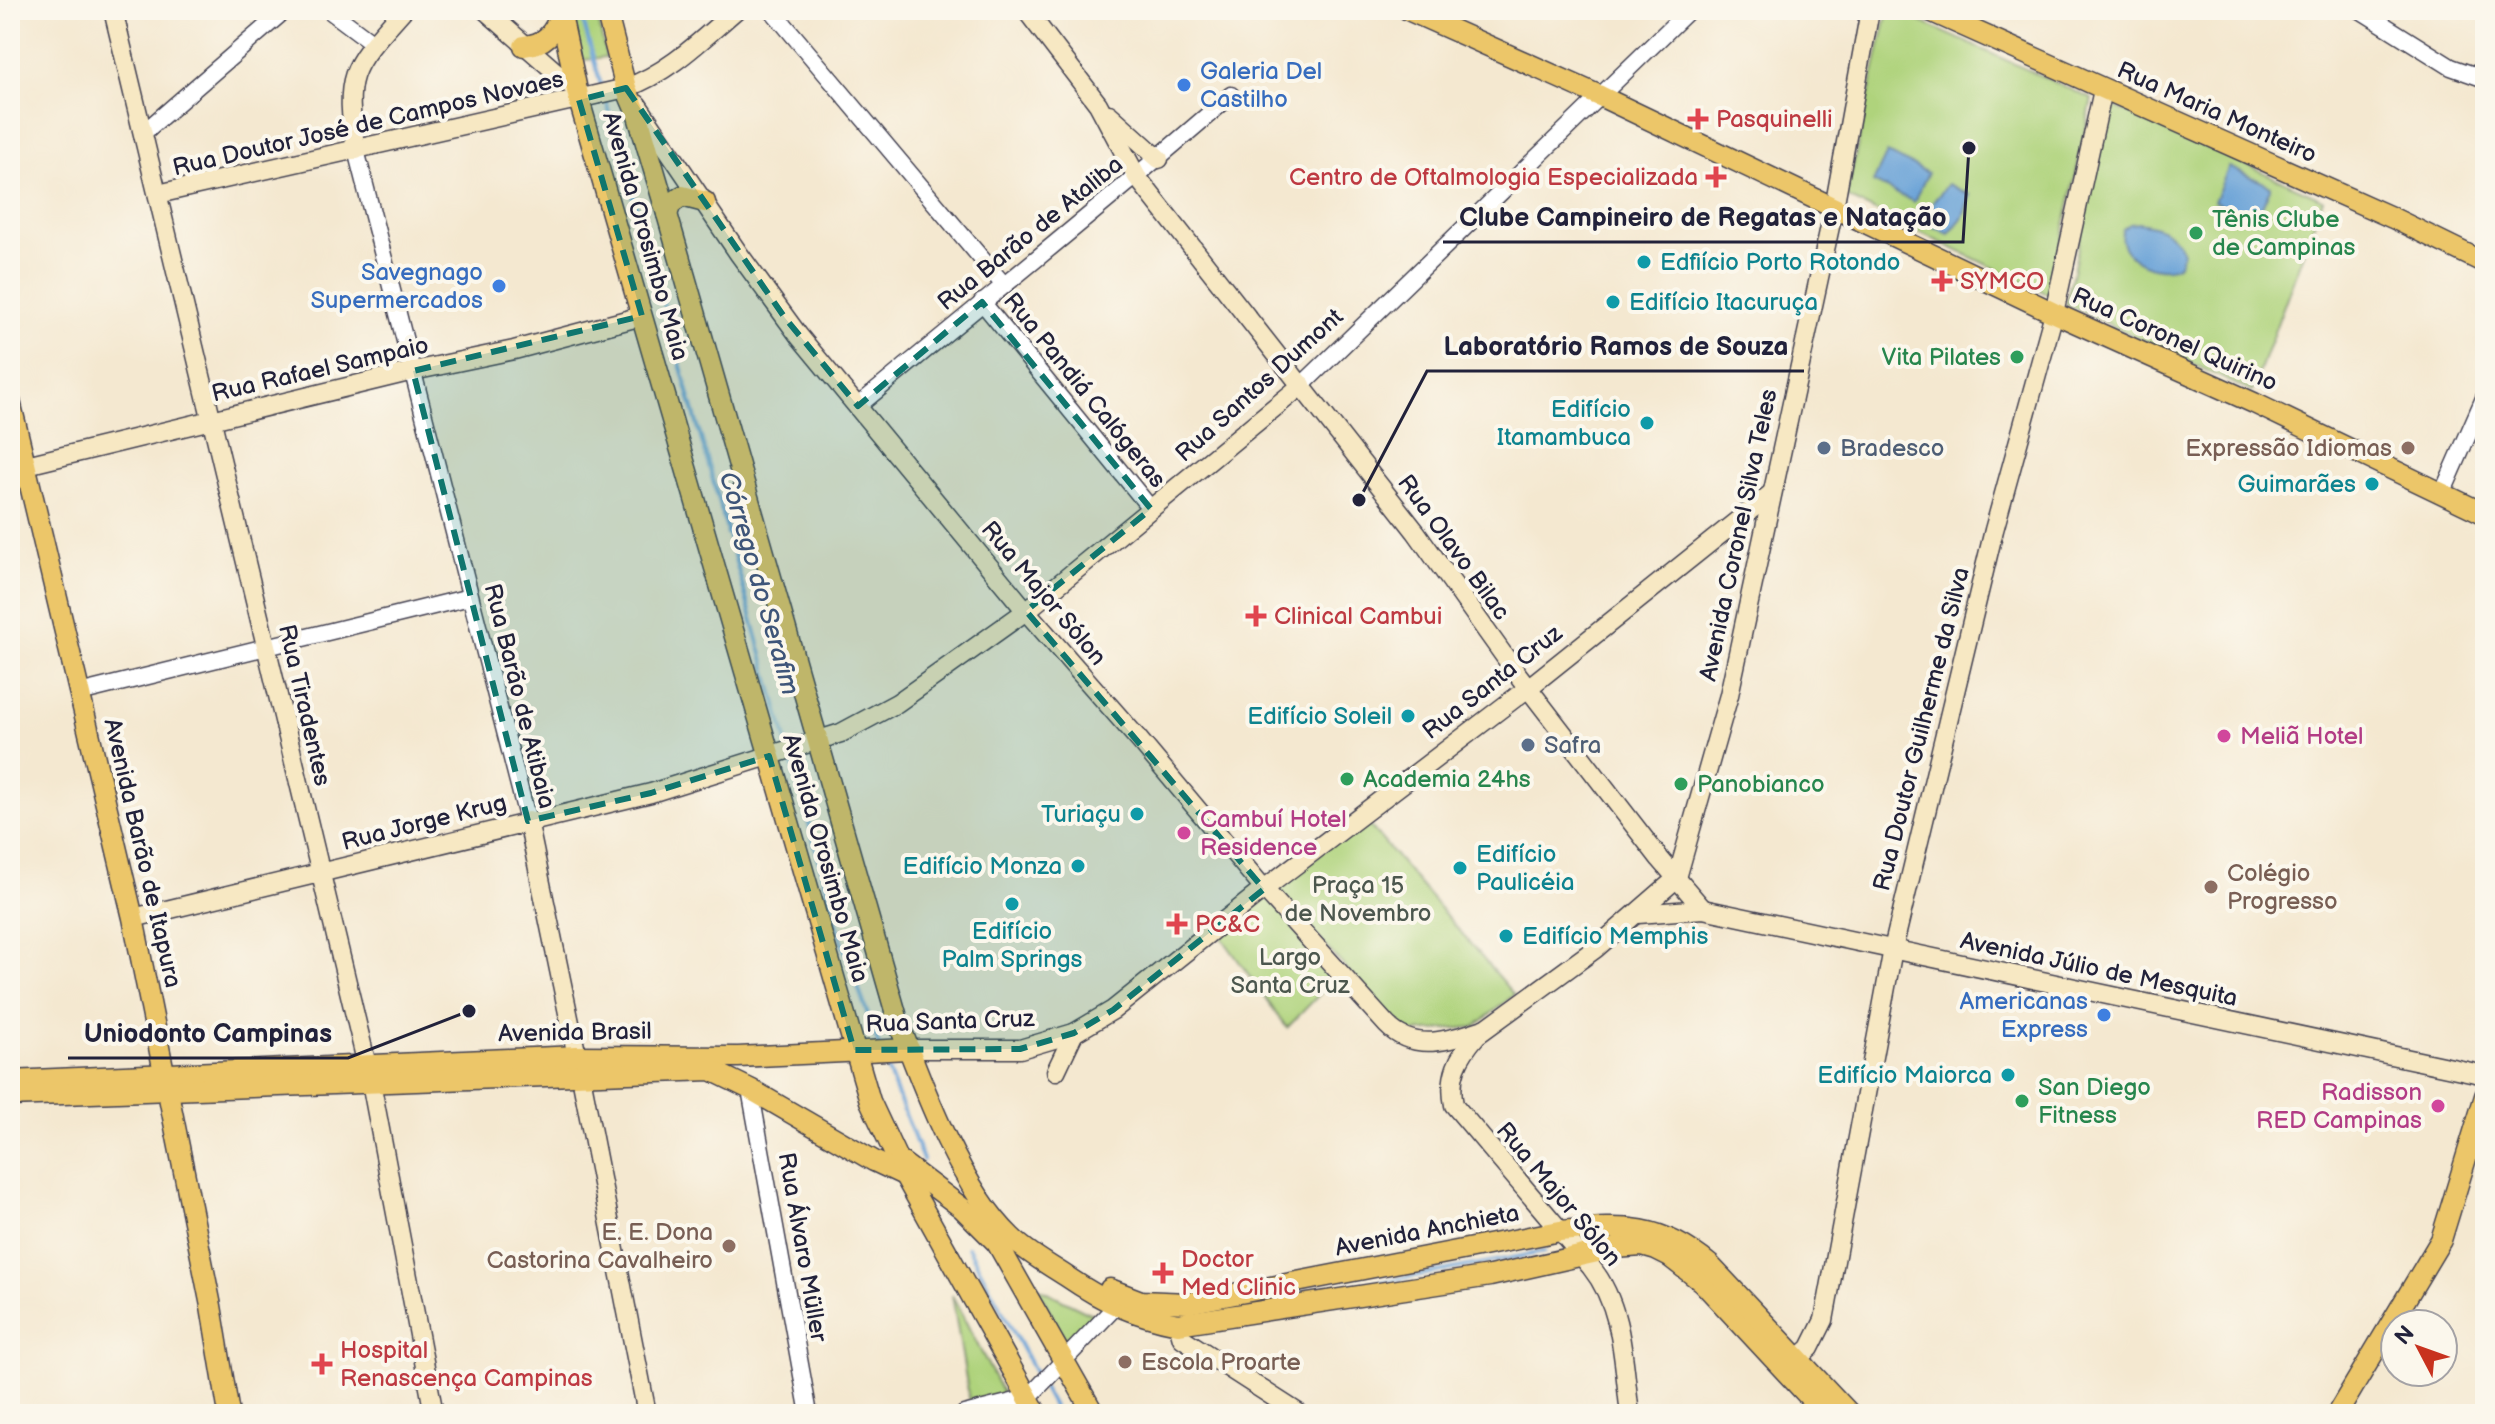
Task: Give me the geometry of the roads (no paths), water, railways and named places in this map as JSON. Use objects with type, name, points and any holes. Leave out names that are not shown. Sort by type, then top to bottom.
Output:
[{"type":"main road","name":"Rua Tiradentes","points":[[113,10],[369,1074],[434,1414]]},
{"type":"main road","name":"Rua Barão de Atibaia","points":[[356,150],[349,101],[351,82],[360,60],[403,10]]},
{"type":"main road","name":"Avenida Orosimbo Maia","points":[[606,10],[626,88],[638,116],[667,214],[813,743],[904,1049],[969,1194]]},
{"type":"main road","name":"Rua Doutor José de Campos Novaes","points":[[158,194],[626,88],[657,76],[670,67],[736,10]]},
{"type":"main road","points":[[1026,10],[1098,104],[1159,159]]},
{"type":"main road","name":"Rua Coronel Quirino","points":[[1408,10],[1600,96],[2485,514]]},
{"type":"main road","name":"Rua Maria Monteiro","points":[[1928,10],[2393,218],[2485,263]]},
{"type":"main road","points":[[484,11],[583,97]]},
{"type":"main road","name":"Avenida Coronel Silva Teles","points":[[1677,878],[1729,695],[1834,208],[1867,11]]},
{"type":"main road","name":"Avenida Orosimbo Maia","points":[[560,12],[642,316],[774,754],[859,1050],[870,1101],[900,1166],[1034,1400]]},
{"type":"main road","points":[[524,46],[538,44],[551,35],[560,12]]},
{"type":"main road","points":[[543,108],[555,94],[555,74]]},
{"type":"main road","name":"Rua Major Sólon","points":[[626,88],[785,318],[1026,611],[1264,889],[1399,1036],[1412,1041],[1432,1041],[1484,1029]]},
{"type":"main road","name":"Rua Doutor Guilherme da Silva","points":[[1791,1366],[1817,1337],[1824,1320],[1893,949],[1994,530],[2054,313],[2103,90]]},
{"type":"main road","name":"Rua Olavo Bilac","points":[[1098,104],[1137,177],[1416,532],[1528,688],[1660,859],[1703,909]]},
{"type":"main road","points":[[667,214],[671,204],[682,196],[705,202]]},
{"type":"main road","name":"Rua Rafael Sampaio","points":[[18,468],[413,371],[514,350],[642,316]]},
{"type":"main road","name":"Rua Santos Dumont","points":[[813,743],[868,720],[897,703],[1026,611],[1302,385]]},
{"type":"main road","name":"Avenida Barão de Itapura","points":[[10,401],[18,468],[79,693],[133,918],[211,1306],[229,1414]]},
{"type":"main road","name":"Rua Santa Cruz","points":[[859,1050],[1020,1049],[1074,1033],[1113,1010],[1264,889],[1528,688],[1772,493]]},
{"type":"main road","name":"Rua Jorge Krug","points":[[133,918],[651,793],[813,743]]},
{"type":"main road","name":"Rua Barão de Atibaia","points":[[528,821],[647,1414]]},
{"type":"main road","points":[[1484,1029],[1577,963],[1677,878]]},
{"type":"main road","name":"Avenida Júlio de Mesquita","points":[[1638,914],[1703,909],[2485,1075]]},
{"type":"main road","name":"Rua Major Sólon","points":[[1484,1029],[1465,1049],[1454,1069],[1450,1088],[1454,1105],[1601,1279],[1614,1305],[1630,1414]]},
{"type":"main road","points":[[1056,1071],[1074,1033]]},
{"type":"main road","name":"Avenida Brasil","points":[[10,1096],[165,1083],[859,1050]]},
{"type":"main road","name":"Avenida Brasil","points":[[579,1065],[711,1070],[750,1089],[874,1161],[900,1166]]},
{"type":"main road","points":[[711,1070],[731,1071],[745,1076],[900,1166],[969,1194],[1021,1246],[1096,1296],[1142,1317],[1180,1324],[1182,1338],[1300,1414]]},
{"type":"main road","name":"Avenida Brasil","points":[[10,1081],[165,1083]]},
{"type":"main road","points":[[2337,1414],[2441,1240],[2485,1096]]},
{"type":"main road","points":[[969,1194],[988,1231],[1005,1255],[1060,1366],[1094,1414]]},
{"type":"main road","name":"Avenida Anchieta","points":[[969,1194],[1023,1237],[1096,1282],[1141,1301],[1171,1304],[1560,1231],[1611,1226],[1653,1232],[1670,1238],[1710,1265],[1791,1366],[1825,1414]]},
{"type":"main road","name":"Avenida Anchieta","points":[[1180,1324],[1490,1276],[1629,1246],[1656,1250],[1670,1257],[1702,1282],[1791,1366],[1850,1414]]},
{"type":"street","points":[[143,133],[285,10]]},
{"type":"street","points":[[329,10],[373,43]]},
{"type":"street","points":[[772,10],[1003,284]]},
{"type":"street","name":"Rua Santos Dumont","points":[[1302,385],[1689,10]]},
{"type":"street","points":[[2360,10],[2451,67],[2485,79]]},
{"type":"street","name":"Rua Barão de Ataliba","points":[[858,406],[1159,159],[1231,95]]},
{"type":"street","name":"Rua Barão de Atibaia","points":[[356,150],[528,821]]},
{"type":"street","name":"Rua Pandiá Calógeras","points":[[982,302],[1151,509]]},
{"type":"street","points":[[2442,494],[2485,396]]},
{"type":"street","points":[[79,693],[470,597]]},
{"type":"street","name":"Rua Álvaro Müller","points":[[750,1089],[809,1414]]},
{"type":"street","points":[[964,1414],[1034,1400],[1060,1366],[1116,1306]]},
{"type":"water","points":[[1887,153],[1928,173],[1914,202],[1873,182]]},
{"type":"water","points":[[2229,167],[2271,186],[2256,220],[2214,201]]},
{"type":"water","points":[[1948,184],[1970,195],[1963,217],[1949,234],[1928,224],[1933,202]]},
{"type":"water","points":[[2139,223],[2160,228],[2176,239],[2183,252],[2179,264],[2160,268],[2139,262],[2131,256],[2121,239],[2123,229]]},
{"type":"waterway","name":"Córrego do Serafim","points":[[580,10],[602,89]]},
{"type":"waterway","name":"Córrego do Serafim","points":[[605,97],[787,743]]},
{"type":"waterway","name":"Córrego do Serafim","points":[[790,756],[842,942],[879,1046]]},
{"type":"waterway","name":"Córrego do Serafim","points":[[883,1058],[923,1160]]},
{"type":"waterway","name":"Córrego do Serafim","points":[[968,1247],[1039,1380]]},
{"type":"waterway","points":[[1227,1306],[1544,1252]]},
{"type":"waterway","name":"Córrego do Serafim","points":[[1043,1388],[1057,1414]]},
{"type":"place","name":"Galeria Del Castilho","points":[[1184,85]]},
{"type":"place","name":"Pasquinelli","points":[[1698,119]]},
{"type":"place","name":"Clube Campineiro de Regatas e Natação","points":[[1969,148]]},
{"type":"place","name":"Centro de Oftalmologia Especializada","points":[[1716,177]]},
{"type":"place","name":"Tênis Clube de Campinas","points":[[2196,233]]},
{"type":"place","name":"Edfiício Porto Rotondo","points":[[1644,262]]},
{"type":"place","name":"SYMCO","points":[[1942,281]]},
{"type":"place","name":"Savegnago Supermercados","points":[[499,286]]},
{"type":"place","name":"Edifício Itacuruça","points":[[1613,302]]},
{"type":"place","name":"Vita Pilates","points":[[2017,357]]},
{"type":"place","name":"Edifício Itamambuca","points":[[1647,423]]},
{"type":"place","name":"Bradesco","points":[[1824,448]]},
{"type":"place","name":"Expressão Idiomas","points":[[2408,448]]},
{"type":"place","name":"Guimarães","points":[[2372,484]]},
{"type":"place","name":"Laboratório Ramos de Souza","points":[[1359,500]]},
{"type":"place","name":"Clinical Cambui","points":[[1256,616]]},
{"type":"place","name":"Edifício Soleil","points":[[1408,716]]},
{"type":"place","name":"Meliã Hotel","points":[[2224,736]]},
{"type":"place","name":"Safra","points":[[1528,745]]},
{"type":"place","name":"Academia 24hs","points":[[1347,779]]},
{"type":"place","name":"Panobianco","points":[[1681,784]]},
{"type":"place","name":"Turiaçu","points":[[1137,814]]},
{"type":"place","name":"Cambuí Hotel Residence","points":[[1184,833]]},
{"type":"place","name":"Edifício Monza","points":[[1078,866]]},
{"type":"place","name":"Edifício Paulicéia","points":[[1460,868]]},
{"type":"place","name":"Colégio Progresso","points":[[2211,887]]},
{"type":"place","name":"Edifício Palm Springs","points":[[1012,904]]},
{"type":"place","name":"PC&C","points":[[1177,924]]},
{"type":"place","name":"Edifício Memphis","points":[[1506,936]]},
{"type":"place","name":"Uniodonto Campinas","points":[[469,1011]]},
{"type":"place","name":"Americanas Express","points":[[2104,1015]]},
{"type":"place","name":"Edifício Maiorca","points":[[2008,1075]]},
{"type":"place","name":"San Diego Fitness","points":[[2022,1101]]},
{"type":"place","name":"Radisson RED Campinas","points":[[2438,1106]]},
{"type":"place","name":"E. E. Dona Castorina Cavalheiro","points":[[729,1246]]},
{"type":"place","name":"Doctor Med Clinic","points":[[1163,1273]]},
{"type":"place","name":"Escola Proarte","points":[[1125,1362]]},
{"type":"place","name":"Hospital Renascença Campinas","points":[[322,1364]]},
{"type":"park label","name":"Praça 15 de Novembro","points":[[1358,899]]},
{"type":"park label","name":"Largo Santa Cruz","points":[[1290,971]]}]
